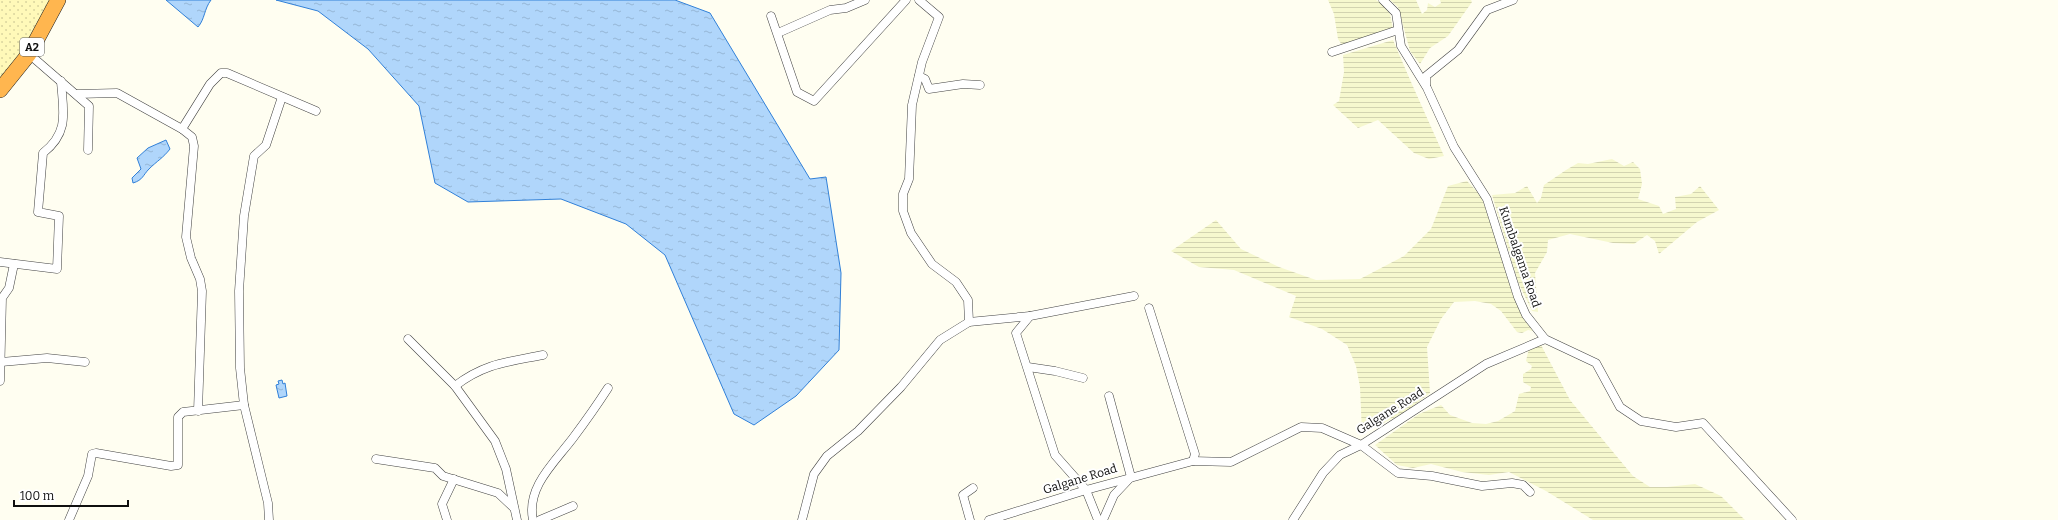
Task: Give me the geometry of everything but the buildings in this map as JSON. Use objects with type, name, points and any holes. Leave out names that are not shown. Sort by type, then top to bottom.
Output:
[{"type":"highway","name":"A2","points":[[0,90],[29,54],[58,0]]},
{"type":"street","points":[[778,33],[830,10],[846,8],[865,0]]},
{"type":"street","points":[[771,16],[797,92],[814,100],[906,0]]},
{"type":"street","points":[[919,0],[939,17],[922,62],[912,105],[909,179],[902,194],[903,211],[911,233],[932,264],[956,282],[968,300],[969,322]]},
{"type":"street","name":"Kumbalgama Road","points":[[1384,0],[1396,13],[1401,46],[1427,88],[1454,147],[1487,199],[1518,297],[1526,315],[1545,339],[1596,363],[1620,407],[1641,421],[1676,427],[1702,423],[1792,520]]},
{"type":"street","points":[[1427,88],[1425,83],[1426,76],[1458,50],[1488,10],[1513,0]]},
{"type":"street","points":[[1332,52],[1398,30]]},
{"type":"street","points":[[29,54],[77,94],[89,106],[88,150]]},
{"type":"street","points":[[182,128],[210,84],[221,73],[227,73],[316,111]]},
{"type":"street","points":[[919,76],[925,79],[929,89],[963,84],[980,85]]},
{"type":"street","points":[[0,262],[58,269],[59,216],[38,212],[44,153],[52,146],[63,125],[61,82]]},
{"type":"street","points":[[77,94],[116,93],[182,128],[192,137],[194,146],[186,237],[191,258],[200,279],[202,291],[198,411]]},
{"type":"street","points":[[269,520],[268,503],[244,405],[238,326],[244,216],[254,156],[266,145],[282,97]]},
{"type":"street","points":[[0,381],[2,298],[9,288],[14,264]]},
{"type":"street","points":[[803,520],[814,474],[827,456],[858,431],[901,387],[940,340],[969,322],[1030,316],[1134,296]]},
{"type":"street","points":[[1149,308],[1195,454],[1193,461]]},
{"type":"street","points":[[1030,316],[1016,333],[1055,455],[1086,490],[1098,520]]},
{"type":"street","points":[[408,339],[455,386],[495,441],[506,470],[517,520]]},
{"type":"street","name":"Galgane Road","points":[[989,520],[1086,490],[1193,461],[1231,462],[1301,427],[1322,428],[1361,445],[1486,364],[1545,339]]},
{"type":"street","points":[[455,386],[471,374],[489,365],[543,355]]},
{"type":"street","points":[[1,362],[47,358],[85,362]]},
{"type":"street","points":[[1028,367],[1055,371],[1083,378]]},
{"type":"street","points":[[533,520],[532,501],[549,466],[572,439],[608,388]]},
{"type":"street","points":[[1103,520],[1114,495],[1131,477],[1109,396]]},
{"type":"street","points":[[68,520],[88,476],[92,454],[96,453],[171,466],[178,465],[178,417],[183,412],[244,405]]},
{"type":"street","points":[[1293,520],[1323,473],[1340,455],[1361,445],[1398,473],[1432,476],[1482,486],[1512,483],[1523,485],[1530,492]]},
{"type":"street","points":[[376,459],[436,468],[443,476],[498,492],[514,508]]},
{"type":"street","points":[[447,520],[442,504],[454,479]]},
{"type":"street","points":[[970,520],[963,495],[973,488]]},
{"type":"street","points":[[803,520],[810,493]]},
{"type":"street","points":[[540,520],[573,506]]},
{"type":"green space","points":[[1328,0],[1376,0],[1383,4],[1390,14],[1393,29],[1342,45],[1338,39],[1334,14]]},
{"type":"green space","points":[[1390,0],[1416,0],[1422,14],[1427,10],[1428,3],[1435,7],[1441,3],[1440,0],[1471,0],[1472,2],[1448,36],[1430,48],[1420,64],[1410,51],[1398,7]]},
{"type":"green space","points":[[1393,40],[1444,156],[1429,159],[1414,153],[1378,120],[1358,128],[1333,105],[1339,101],[1344,72],[1343,55]]},
{"type":"green space","points":[[1612,159],[1624,166],[1633,162],[1640,169],[1642,184],[1638,199],[1659,206],[1663,214],[1676,209],[1675,197],[1691,194],[1700,186],[1719,210],[1697,222],[1659,254],[1655,241],[1647,235],[1634,244],[1613,243],[1570,234],[1548,240],[1547,252],[1535,273],[1538,312],[1532,311],[1518,282],[1492,195],[1515,193],[1527,186],[1537,203],[1541,198],[1544,185],[1566,170],[1578,163],[1588,164]]},
{"type":"green space","points":[[1467,181],[1481,196],[1526,322],[1533,331],[1528,330],[1522,333],[1517,332],[1501,311],[1491,304],[1475,301],[1454,302],[1441,319],[1427,347],[1430,393],[1404,413],[1362,433],[1360,387],[1356,366],[1347,345],[1322,329],[1289,317],[1296,296],[1234,270],[1199,267],[1171,251],[1216,220],[1241,249],[1279,267],[1316,280],[1360,279],[1404,256],[1431,229],[1448,186]]},
{"type":"green space","points":[[1541,345],[1570,400],[1633,476],[1650,487],[1695,484],[1721,496],[1745,520],[1593,520],[1546,491],[1509,472],[1489,475],[1462,472],[1431,464],[1413,468],[1397,465],[1375,445],[1419,414],[1441,405],[1450,415],[1472,423],[1486,424],[1498,421],[1515,411],[1519,394],[1530,391],[1531,387],[1523,382],[1523,374],[1531,369],[1532,366],[1526,361],[1529,348]]},
{"type":"sand","points":[[0,0],[51,0],[50,14],[0,84]]},
{"type":"water","points":[[166,0],[211,0],[198,27]]},
{"type":"water","points":[[276,0],[675,0],[710,13],[810,179],[826,177],[841,273],[839,350],[796,396],[754,425],[734,414],[665,255],[626,224],[561,199],[468,202],[435,183],[419,106],[368,49],[318,11]]},
{"type":"water","points":[[166,140],[170,149],[141,179],[133,183],[132,178],[141,169],[137,158],[148,148]]},
{"type":"water","points":[[282,380],[283,384],[285,383],[287,396],[279,398],[276,385],[279,384],[278,381]]}]
